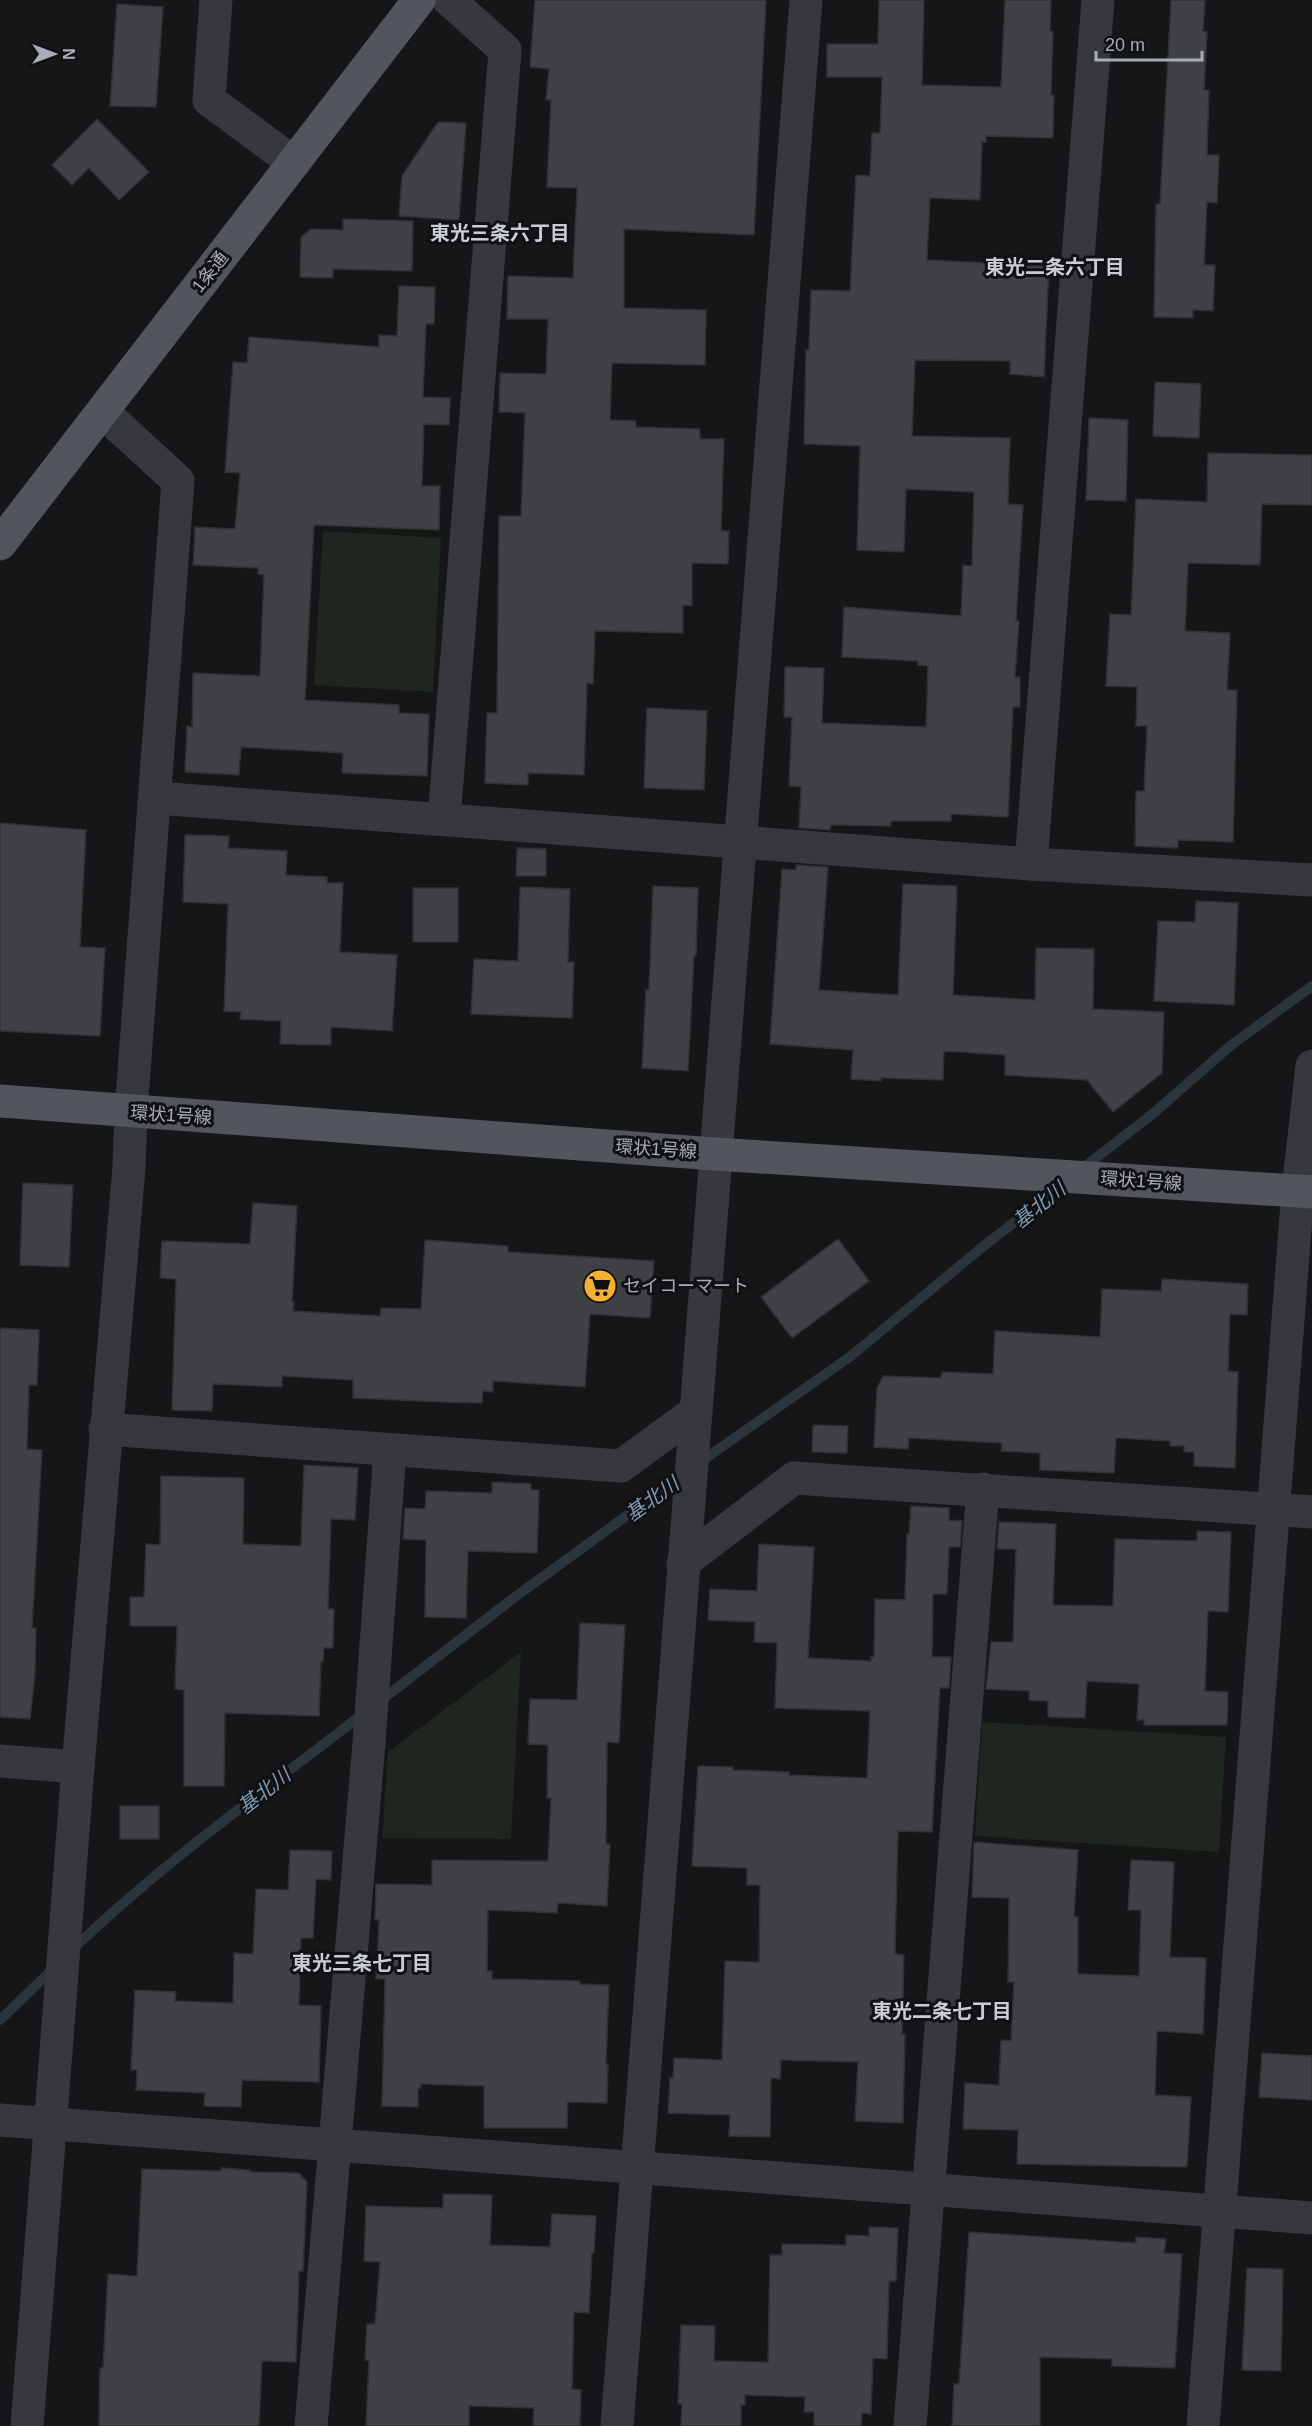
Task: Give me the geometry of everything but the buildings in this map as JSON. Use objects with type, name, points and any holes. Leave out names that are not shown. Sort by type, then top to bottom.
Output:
[{"type":"main road","name":"1条通","points":[[0,544],[419,0]]},
{"type":"main road","name":"環状1号線","points":[[0,1101],[715,1154],[1305,1191]]},
{"type":"street","points":[[216,0],[208,100],[294,163]]},
{"type":"street","points":[[444,819],[505,50],[449,0]]},
{"type":"street","points":[[617,2426],[806,0]]},
{"type":"street","points":[[1031,864],[1098,0]]},
{"type":"street","points":[[27,2426],[105,1429],[129,1167],[130,1112],[156,798],[178,481],[102,412]]},
{"type":"street","points":[[156,798],[1031,864],[1312,880]]},
{"type":"street","points":[[1203,2426],[1274,1509],[1305,1191],[1312,1066]]},
{"type":"street","points":[[105,1429],[621,1466],[695,1412]]},
{"type":"street","points":[[311,2426],[333,2145],[369,1743],[390,1450]]},
{"type":"street","points":[[683,1563],[794,1478],[1312,1512]]},
{"type":"street","points":[[910,2426],[983,1489]]},
{"type":"street","points":[[0,1761],[78,1767]]},
{"type":"street","points":[[0,2120],[51,2126],[929,2188],[1312,2218]]},
{"type":"shaded area","points":[[323,531],[441,538],[433,692],[314,685]]},
{"type":"shaded area","points":[[521,1652],[511,1839],[382,1838],[388,1752]]},
{"type":"shaded area","points":[[982,1722],[1226,1737],[1219,1852],[975,1836]]},
{"type":"waterway","name":"基北川","points":[[1082,1169],[1155,1112],[1230,1046],[1312,986]]},
{"type":"waterway","name":"基北川","points":[[699,1463],[851,1356],[980,1249],[1062,1185]]},
{"type":"waterway","name":"基北川","points":[[379,1702],[515,1597],[684,1474]]},
{"type":"waterway","name":"基北川","points":[[71,1951],[177,1858],[364,1713]]},
{"type":"waterway","name":"基北川","points":[[0,2020],[54,1968]]},
{"type":"place","name":"セイコーマート","points":[[600,1286]]},
{"type":"district","name":"東光三条六丁目","points":[[500,233]]},
{"type":"district","name":"東光二条六丁目","points":[[1055,267]]},
{"type":"district","name":"東光三条七丁目","points":[[362,1963]]},
{"type":"district","name":"東光二条七丁目","points":[[942,2011]]}]
